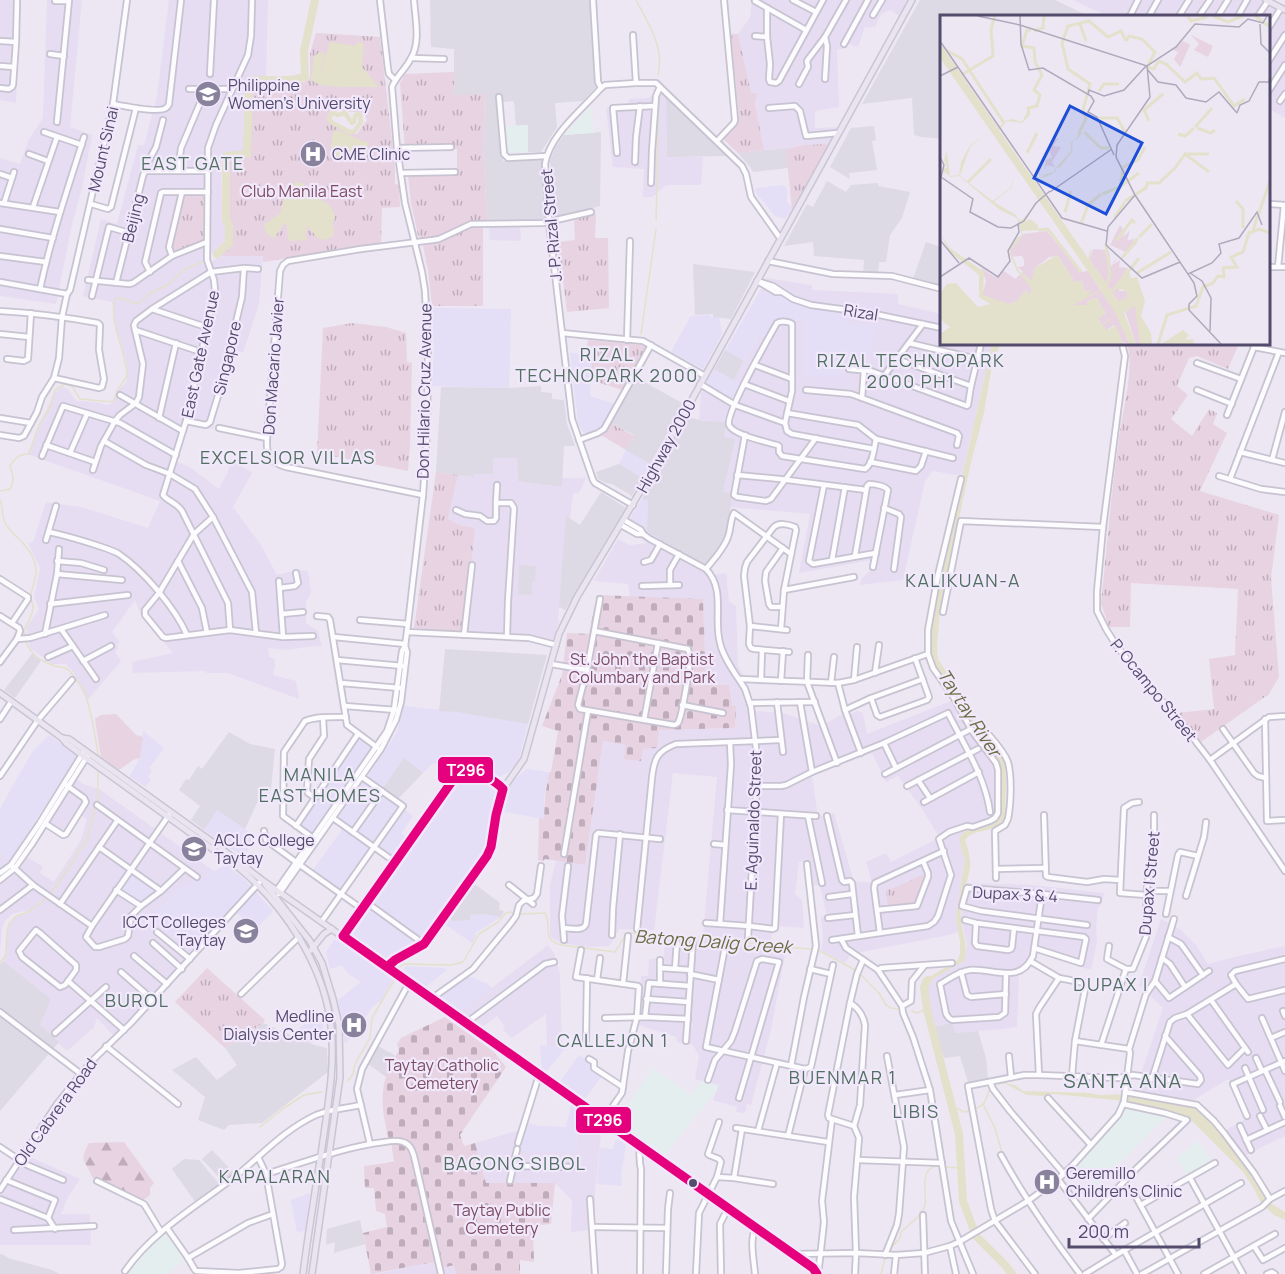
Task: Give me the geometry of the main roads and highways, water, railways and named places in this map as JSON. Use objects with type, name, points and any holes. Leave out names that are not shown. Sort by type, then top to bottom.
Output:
[{"type":"main road","name":"Highway 2000","points":[[387,967],[391,961],[424,944],[489,852],[503,789],[524,759],[563,623],[633,505],[912,0]]},
{"type":"main road","points":[[1267,1],[1283,9]]},
{"type":"main road","points":[[0,693],[66,743],[236,858],[276,898],[307,953],[325,1000],[331,1027],[333,1060],[303,1274]]},
{"type":"main road","points":[[343,936],[460,770],[466,769],[495,781],[501,784],[503,789]]},
{"type":"main road","points":[[495,781],[512,775]]},
{"type":"main road","points":[[169,814],[251,878],[279,891],[322,921],[794,1254],[817,1273]]},
{"type":"main road","points":[[260,882],[313,948],[322,963],[339,1025],[341,1065],[312,1274]]},
{"type":"main road","points":[[307,953],[324,934],[332,929]]},
{"type":"water","points":[[330,42],[356,46],[357,42],[364,43],[362,67],[379,87],[320,85],[311,80],[314,57],[319,52],[324,53],[321,70]]},
{"type":"water","points":[[334,130],[368,142],[367,154],[332,161],[331,145]]},
{"type":"water","points":[[297,182],[304,184],[307,192],[325,202],[333,210],[335,219],[332,223],[333,236],[320,239],[306,225],[307,240],[291,241],[288,239],[285,223],[274,238],[266,233],[264,224],[280,213],[285,195]]},
{"type":"water","points":[[992,345],[1000,345],[991,371],[984,413],[971,462],[940,610],[937,646],[938,659],[965,700],[975,723],[1003,758],[1006,783],[1005,819],[997,827],[974,833],[965,840],[970,865],[961,913],[966,944],[964,961],[929,981],[924,988],[926,979],[958,960],[960,953],[956,917],[965,858],[959,838],[966,830],[994,820],[999,812],[1001,795],[1000,766],[994,754],[973,729],[957,698],[935,668],[930,656],[929,639],[946,548]]},
{"type":"water","points":[[1004,1083],[1015,1085],[1023,1091],[1099,1095],[1129,1094],[1187,1104],[1211,1120],[1224,1135],[1253,1176],[1265,1198],[1285,1212],[1285,1220],[1274,1215],[1261,1203],[1243,1172],[1189,1118],[1115,1100],[1054,1094],[1027,1095]]},
{"type":"waterway","points":[[217,254],[229,243],[229,226],[226,220],[226,156],[247,154],[249,85],[252,80],[291,80],[305,77],[304,51],[315,0]]},
{"type":"waterway","points":[[636,0],[657,45],[660,65],[658,75]]},
{"type":"waterway","points":[[656,220],[659,95]]},
{"type":"waterway","points":[[332,113],[337,115],[345,113],[352,123],[357,114],[360,115],[361,122],[355,131],[350,132],[331,122],[329,119],[332,113]]},
{"type":"waterway","points":[[641,334],[656,229]]},
{"type":"waterway","points":[[0,491],[10,489],[13,483],[10,466],[18,457],[29,454],[39,425],[51,405],[55,390],[65,384],[72,386],[80,399],[114,401],[117,391],[127,376],[114,318],[115,299],[121,298],[137,304],[151,293],[169,284],[185,269],[202,262]]},
{"type":"waterway","points":[[0,500],[5,523],[28,549],[36,570],[31,595],[33,610],[24,629],[25,636]]},
{"type":"waterway","points":[[26,641],[33,654],[41,660],[69,670],[85,692],[99,759]]},
{"type":"waterway","points":[[0,962],[6,955],[9,924],[16,916],[28,912],[43,901],[57,885],[87,839],[98,797],[98,769]]},
{"type":"waterway","name":"Batong Dalig Creek","points":[[398,972],[404,964],[451,965],[463,962],[479,934],[498,922],[505,914],[514,913]]},
{"type":"waterway","name":"Batong Dalig Creek","points":[[519,914],[545,913],[549,937],[555,943],[562,945],[615,952],[625,936],[630,933],[709,938],[812,949],[856,971]]},
{"type":"waterway","name":"Batong Dalig Creek","points":[[860,974],[879,993],[886,1005],[900,1009]]},
{"type":"waterway","name":"Batong Dalig Creek","points":[[348,1081],[370,1038],[372,1018],[396,977]]},
{"type":"waterway","name":"Taytay River","points":[[928,980],[924,988],[927,1009],[959,1134],[963,1201],[976,1236],[1012,1274]]},
{"type":"waterway","name":"Batong Dalig Creek","points":[[912,1011],[917,1013],[927,1009]]},
{"type":"waterway","points":[[975,1109],[984,1103],[992,1086],[1005,1083]]},
{"type":"waterway","name":"Batong Dalig Creek","points":[[260,1127],[304,1095],[322,1092]]},
{"type":"waterway","points":[[983,1104],[995,1128],[1002,1152]]},
{"type":"waterway","points":[[952,1106],[964,1112],[970,1111]]},
{"type":"waterway","points":[[889,1250],[900,1238],[900,1233],[918,1217],[925,1205],[927,1172],[936,1166],[960,1168]]},
{"type":"waterway","points":[[881,1274],[885,1259]]},
{"type":"place","name":"Philippine Women's University","points":[[208,94]]},
{"type":"place","name":"CME Clinic","points":[[313,154]]},
{"type":"place","name":"ACLC College Taytay","points":[[194,849]]},
{"type":"place","name":"ICCT Colleges Taytay","points":[[246,931]]},
{"type":"place","name":"Medline Dialysis Center","points":[[354,1025]]},
{"type":"place","name":"Geremillo Children's Clinic","points":[[1047,1182]]},
{"type":"district","name":"EAST GATE","points":[[193,164]]},
{"type":"district","name":"RIZAL TECHNOPARK 2000","points":[[607,365]]},
{"type":"district","name":"RIZAL TECHNOPARK 2000 PH1","points":[[911,371]]},
{"type":"district","name":"EXCELSIOR VILLAS","points":[[288,458]]},
{"type":"district","name":"KALIKUAN-A","points":[[963,581]]},
{"type":"district","name":"MANILA EAST HOMES","points":[[320,785]]},
{"type":"district","name":"DUPAX I","points":[[1111,985]]},
{"type":"district","name":"BUROL","points":[[137,1001]]},
{"type":"district","name":"CALLEJON 1","points":[[613,1041]]},
{"type":"district","name":"BUENMAR 1","points":[[843,1078]]},
{"type":"district","name":"SANTA ANA","points":[[1123,1081]]},
{"type":"district","name":"LIBIS","points":[[916,1112]]},
{"type":"district","name":"BAGONG SIBOL","points":[[515,1164]]},
{"type":"district","name":"KAPALARAN","points":[[275,1177]]},
{"type":"park label","name":"Club Manila East","points":[[302,191]]},
{"type":"park label","name":"St. John the Baptist Columbary and Park","points":[[642,668]]},
{"type":"park label","name":"Taytay Catholic Cemetery","points":[[442,1074]]},
{"type":"park label","name":"Taytay Public Cemetery","points":[[502,1219]]}]
